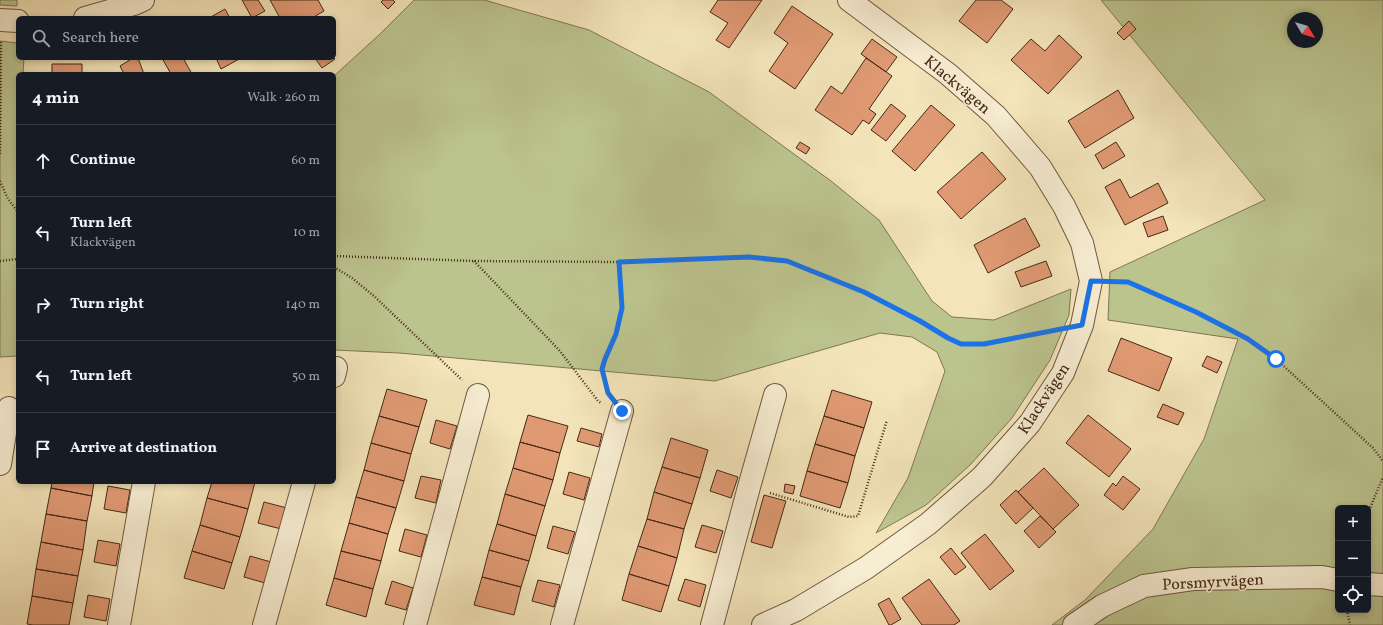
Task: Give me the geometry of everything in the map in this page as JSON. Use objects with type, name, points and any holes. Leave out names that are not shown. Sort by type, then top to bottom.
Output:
[{"type":"street","points":[[92,16],[143,0]]},
{"type":"street","name":"Klackvägen","points":[[763,625],[796,610],[866,568],[928,524],[982,477],[1034,416],[1063,373],[1082,325],[1091,281],[1082,243],[1064,206],[1040,167],[996,116],[948,74],[849,0]]},
{"type":"street","points":[[415,625],[478,395]]},
{"type":"street","points":[[712,625],[749,487],[776,395]]},
{"type":"street","points":[[0,464],[9,408]]},
{"type":"street","points":[[562,625],[622,411]]},
{"type":"street","points":[[119,625],[144,484]]},
{"type":"street","points":[[264,625],[303,484]]},
{"type":"street","name":"Porsmyrvägen","points":[[1074,625],[1102,606],[1144,586],[1193,579],[1322,577],[1335,579]]},
{"type":"street","points":[[1371,584],[1383,585]]},
{"type":"path","points":[[0,154],[6,20]]},
{"type":"path","points":[[0,181],[8,198],[16,209]]},
{"type":"path","points":[[336,256],[474,261],[619,262],[749,257],[787,261],[864,292],[961,344],[984,344],[1082,325]]},
{"type":"path","points":[[0,261],[16,259]]},
{"type":"path","points":[[474,261],[560,351],[598,401],[622,411]]},
{"type":"path","points":[[619,262],[622,308],[616,334],[602,369],[608,393],[622,411]]},
{"type":"path","points":[[336,268],[352,278],[374,296],[478,395]]},
{"type":"path","points":[[1091,281],[1128,282],[1196,312],[1248,339],[1276,359],[1374,448],[1383,461]]},
{"type":"path","points":[[749,487],[849,517],[858,516],[887,420]]},
{"type":"path","points":[[1371,506],[1383,477]]},
{"type":"path","points":[[1348,613],[1350,625]]},
{"type":"green space","points":[[0,0],[17,0],[17,6],[0,5]]},
{"type":"green space","points":[[414,0],[484,0],[589,30],[709,92],[831,181],[879,220],[932,301],[952,317],[994,320],[1071,289],[1069,315],[1050,360],[1012,418],[971,464],[926,505],[876,533],[908,478],[945,371],[937,352],[912,337],[880,333],[715,381],[399,353],[336,350],[336,74],[380,34]]},
{"type":"green space","points":[[1101,0],[1383,0],[1383,625],[1052,625],[1085,600],[1153,529],[1204,439],[1238,339],[1108,320],[1110,272],[1265,200]]},
{"type":"green space","points":[[0,41],[16,43],[16,60],[24,60],[23,72],[16,72],[16,356],[0,357]]},
{"type":"building","points":[[242,0],[258,0],[265,11],[256,16],[251,16]]},
{"type":"building","points":[[270,0],[318,0],[324,11],[315,16],[279,16]]},
{"type":"building","points":[[383,0],[393,0],[395,2],[388,9],[381,2]]},
{"type":"building","points":[[718,0],[762,0],[729,48],[716,40],[728,23],[710,12]]},
{"type":"building","points":[[976,0],[1001,0],[1013,9],[987,43],[959,21]]},
{"type":"building","points":[[792,6],[833,34],[795,89],[769,71],[788,43],[774,33]]},
{"type":"building","points":[[225,9],[229,16],[213,16]]},
{"type":"building","points":[[1129,21],[1136,29],[1124,40],[1117,33]]},
{"type":"building","points":[[1059,35],[1082,57],[1048,94],[1011,60],[1031,39],[1045,51]]},
{"type":"building","points":[[872,39],[897,57],[886,72],[861,54]]},
{"type":"building","points":[[866,58],[892,76],[869,109],[876,114],[869,124],[863,120],[852,135],[815,110],[831,86],[842,94]]},
{"type":"building","points":[[130,60],[139,60],[143,72],[123,72],[120,66]]},
{"type":"building","points":[[163,60],[184,60],[191,72],[170,72]]},
{"type":"building","points":[[217,60],[237,60],[221,69]]},
{"type":"building","points":[[316,60],[334,60],[322,68]]},
{"type":"building","points":[[52,64],[82,64],[82,72],[52,72]]},
{"type":"building","points":[[1118,90],[1134,118],[1085,148],[1068,121]]},
{"type":"building","points":[[891,104],[906,116],[886,141],[871,130]]},
{"type":"building","points":[[931,105],[955,125],[915,171],[892,151]]},
{"type":"building","points":[[800,142],[810,148],[806,154],[796,148]]},
{"type":"building","points":[[1116,142],[1125,156],[1103,169],[1095,155]]},
{"type":"building","points":[[982,152],[1006,179],[961,219],[937,192]]},
{"type":"building","points":[[1120,179],[1130,198],[1158,183],[1168,203],[1125,225],[1105,187]]},
{"type":"building","points":[[1163,216],[1168,230],[1148,237],[1143,223]]},
{"type":"building","points":[[1025,218],[1040,246],[988,273],[974,245]]},
{"type":"building","points":[[1046,261],[1052,276],[1021,287],[1015,272]]},
{"type":"building","points":[[1121,338],[1172,358],[1159,391],[1108,371]]},
{"type":"building","points":[[1207,356],[1222,362],[1217,373],[1202,366]]},
{"type":"building","points":[[387,389],[427,400],[419,427],[379,416]]},
{"type":"building","points":[[832,390],[872,402],[864,428],[824,416]]},
{"type":"building","points":[[1163,404],[1184,413],[1178,425],[1157,417]]},
{"type":"building","points":[[528,415],[568,426],[560,453],[520,442]]},
{"type":"building","points":[[1088,415],[1131,449],[1109,477],[1066,443]]},
{"type":"building","points":[[379,416],[419,427],[411,454],[371,443]]},
{"type":"building","points":[[824,416],[864,428],[855,456],[815,444]]},
{"type":"building","points":[[436,420],[457,426],[450,449],[430,443]]},
{"type":"building","points":[[581,428],[602,434],[599,447],[577,441]]},
{"type":"building","points":[[671,438],[708,450],[700,478],[662,467]]},
{"type":"building","points":[[520,442],[560,453],[553,480],[513,468]]},
{"type":"building","points":[[371,443],[411,454],[404,481],[364,470]]},
{"type":"building","points":[[815,444],[855,456],[848,483],[807,471]]},
{"type":"building","points":[[662,467],[700,478],[692,504],[654,492]]},
{"type":"building","points":[[513,468],[553,480],[545,506],[505,494]]},
{"type":"building","points":[[1044,468],[1079,505],[1053,529],[1018,492]]},
{"type":"building","points":[[364,470],[404,481],[396,508],[356,497]]},
{"type":"building","points":[[717,470],[738,477],[731,498],[710,491]]},
{"type":"building","points":[[807,471],[848,483],[840,508],[800,496]]},
{"type":"building","points":[[569,472],[590,478],[584,500],[563,494]]},
{"type":"building","points":[[421,476],[441,480],[436,503],[415,498]]},
{"type":"building","points":[[1123,476],[1140,489],[1123,510],[1104,495],[1113,483],[1116,486]]},
{"type":"building","points":[[52,484],[94,484],[92,496],[51,488]]},
{"type":"building","points":[[211,484],[254,484],[248,509],[207,498]]},
{"type":"building","points":[[785,484],[795,486],[793,494],[784,492]]},
{"type":"building","points":[[108,486],[130,490],[126,513],[104,509]]},
{"type":"building","points":[[51,488],[92,496],[87,521],[46,514]]},
{"type":"building","points":[[1016,490],[1033,508],[1016,524],[1000,505]]},
{"type":"building","points":[[654,492],[692,504],[684,529],[647,519]]},
{"type":"building","points":[[505,494],[545,506],[536,536],[497,524]]},
{"type":"building","points":[[764,495],[786,501],[772,548],[751,542]]},
{"type":"building","points":[[356,497],[396,508],[388,534],[349,523]]},
{"type":"building","points":[[207,498],[248,509],[240,537],[200,525]]},
{"type":"building","points":[[264,502],[287,508],[281,529],[258,523]]},
{"type":"building","points":[[46,514],[87,521],[83,550],[41,542]]},
{"type":"building","points":[[1040,516],[1056,532],[1039,548],[1024,531]]},
{"type":"building","points":[[647,519],[684,529],[677,558],[638,546]]},
{"type":"building","points":[[349,523],[388,534],[381,561],[341,551]]},
{"type":"building","points":[[497,524],[536,536],[529,561],[489,550]]},
{"type":"building","points":[[200,525],[240,537],[232,563],[192,551]]},
{"type":"building","points":[[702,525],[723,531],[716,553],[695,547]]},
{"type":"building","points":[[553,526],[575,532],[568,554],[547,548]]},
{"type":"building","points":[[405,529],[427,535],[421,557],[399,551]]},
{"type":"building","points":[[985,534],[1014,571],[990,590],[961,553]]},
{"type":"building","points":[[98,540],[120,544],[116,566],[94,562]]},
{"type":"building","points":[[41,542],[83,550],[78,576],[36,569]]},
{"type":"building","points":[[638,546],[677,558],[669,586],[629,574]]},
{"type":"building","points":[[951,548],[966,567],[955,575],[940,557]]},
{"type":"building","points":[[489,550],[529,561],[521,587],[482,577]]},
{"type":"building","points":[[192,551],[232,563],[224,589],[184,578]]},
{"type":"building","points":[[341,551],[381,561],[373,589],[334,578]]},
{"type":"building","points":[[250,556],[271,562],[265,583],[244,577]]},
{"type":"building","points":[[36,569],[78,576],[73,603],[32,596]]},
{"type":"building","points":[[629,574],[669,586],[661,612],[622,600]]},
{"type":"building","points":[[482,577],[521,587],[514,615],[474,605]]},
{"type":"building","points":[[334,578],[373,589],[366,617],[326,605]]},
{"type":"building","points":[[685,579],[706,585],[700,607],[678,600]]},
{"type":"building","points":[[929,579],[960,621],[954,625],[922,625],[902,598]]},
{"type":"building","points":[[538,580],[560,585],[554,607],[532,601]]},
{"type":"building","points":[[392,581],[413,588],[406,610],[385,604]]},
{"type":"building","points":[[88,595],[110,599],[106,621],[84,617]]},
{"type":"building","points":[[32,596],[73,603],[69,625],[27,624]]},
{"type":"building","points":[[889,598],[901,619],[891,625],[889,625],[878,604]]},
{"type":"route","points":[[622,411],[608,393],[602,369],[616,334],[622,308],[619,262],[749,257],[787,261],[864,292],[961,344],[984,344],[1082,325],[1091,281],[1128,282],[1196,312],[1248,339],[1276,359]]}]
